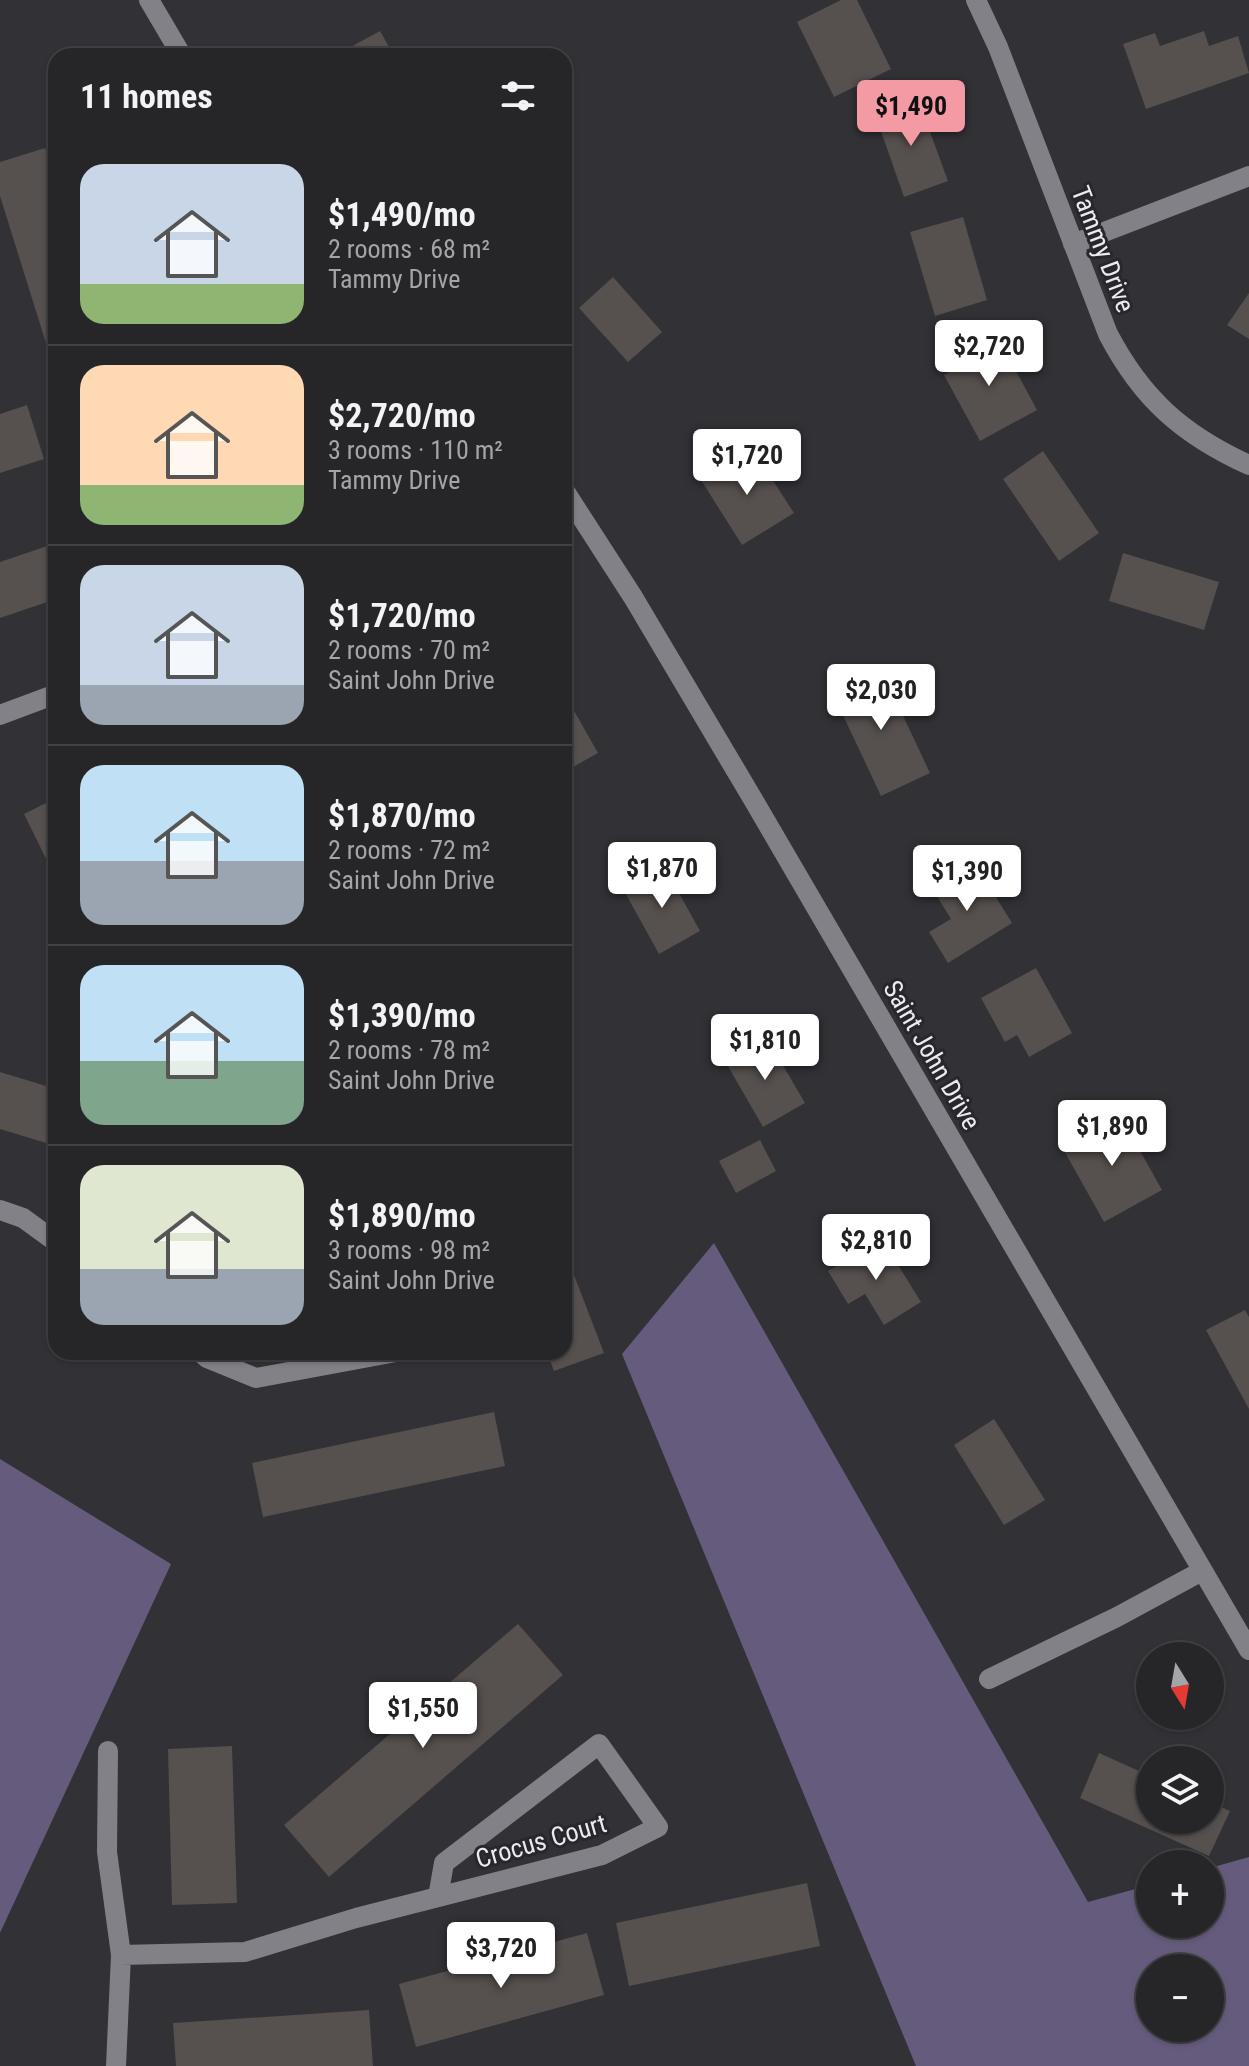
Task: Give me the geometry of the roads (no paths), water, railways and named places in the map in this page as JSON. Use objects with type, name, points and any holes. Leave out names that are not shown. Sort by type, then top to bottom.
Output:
[{"type":"street","points":[[149,0],[177,48]]},
{"type":"street","name":"Tammy Drive","points":[[976,0],[998,47],[1108,334],[1122,360],[1150,398],[1180,426],[1214,449],[1249,465]]},
{"type":"street","points":[[1073,244],[1249,176]]},
{"type":"street","name":"Saint John Drive","points":[[572,509],[633,597],[746,787],[1249,1650]]},
{"type":"street","points":[[0,715],[48,697]]},
{"type":"street","points":[[0,1210],[23,1218],[48,1236]]},
{"type":"street","points":[[212,1360],[256,1378],[353,1360]]},
{"type":"street","points":[[989,1679],[1117,1617],[1202,1571]]},
{"type":"street","name":"Crocus Court","points":[[121,1955],[245,1952],[356,1918],[438,1897],[602,1855],[658,1827],[599,1744],[444,1863],[438,1897]]},
{"type":"street","points":[[108,1751],[107,1852],[121,1955],[116,2066]]}]
